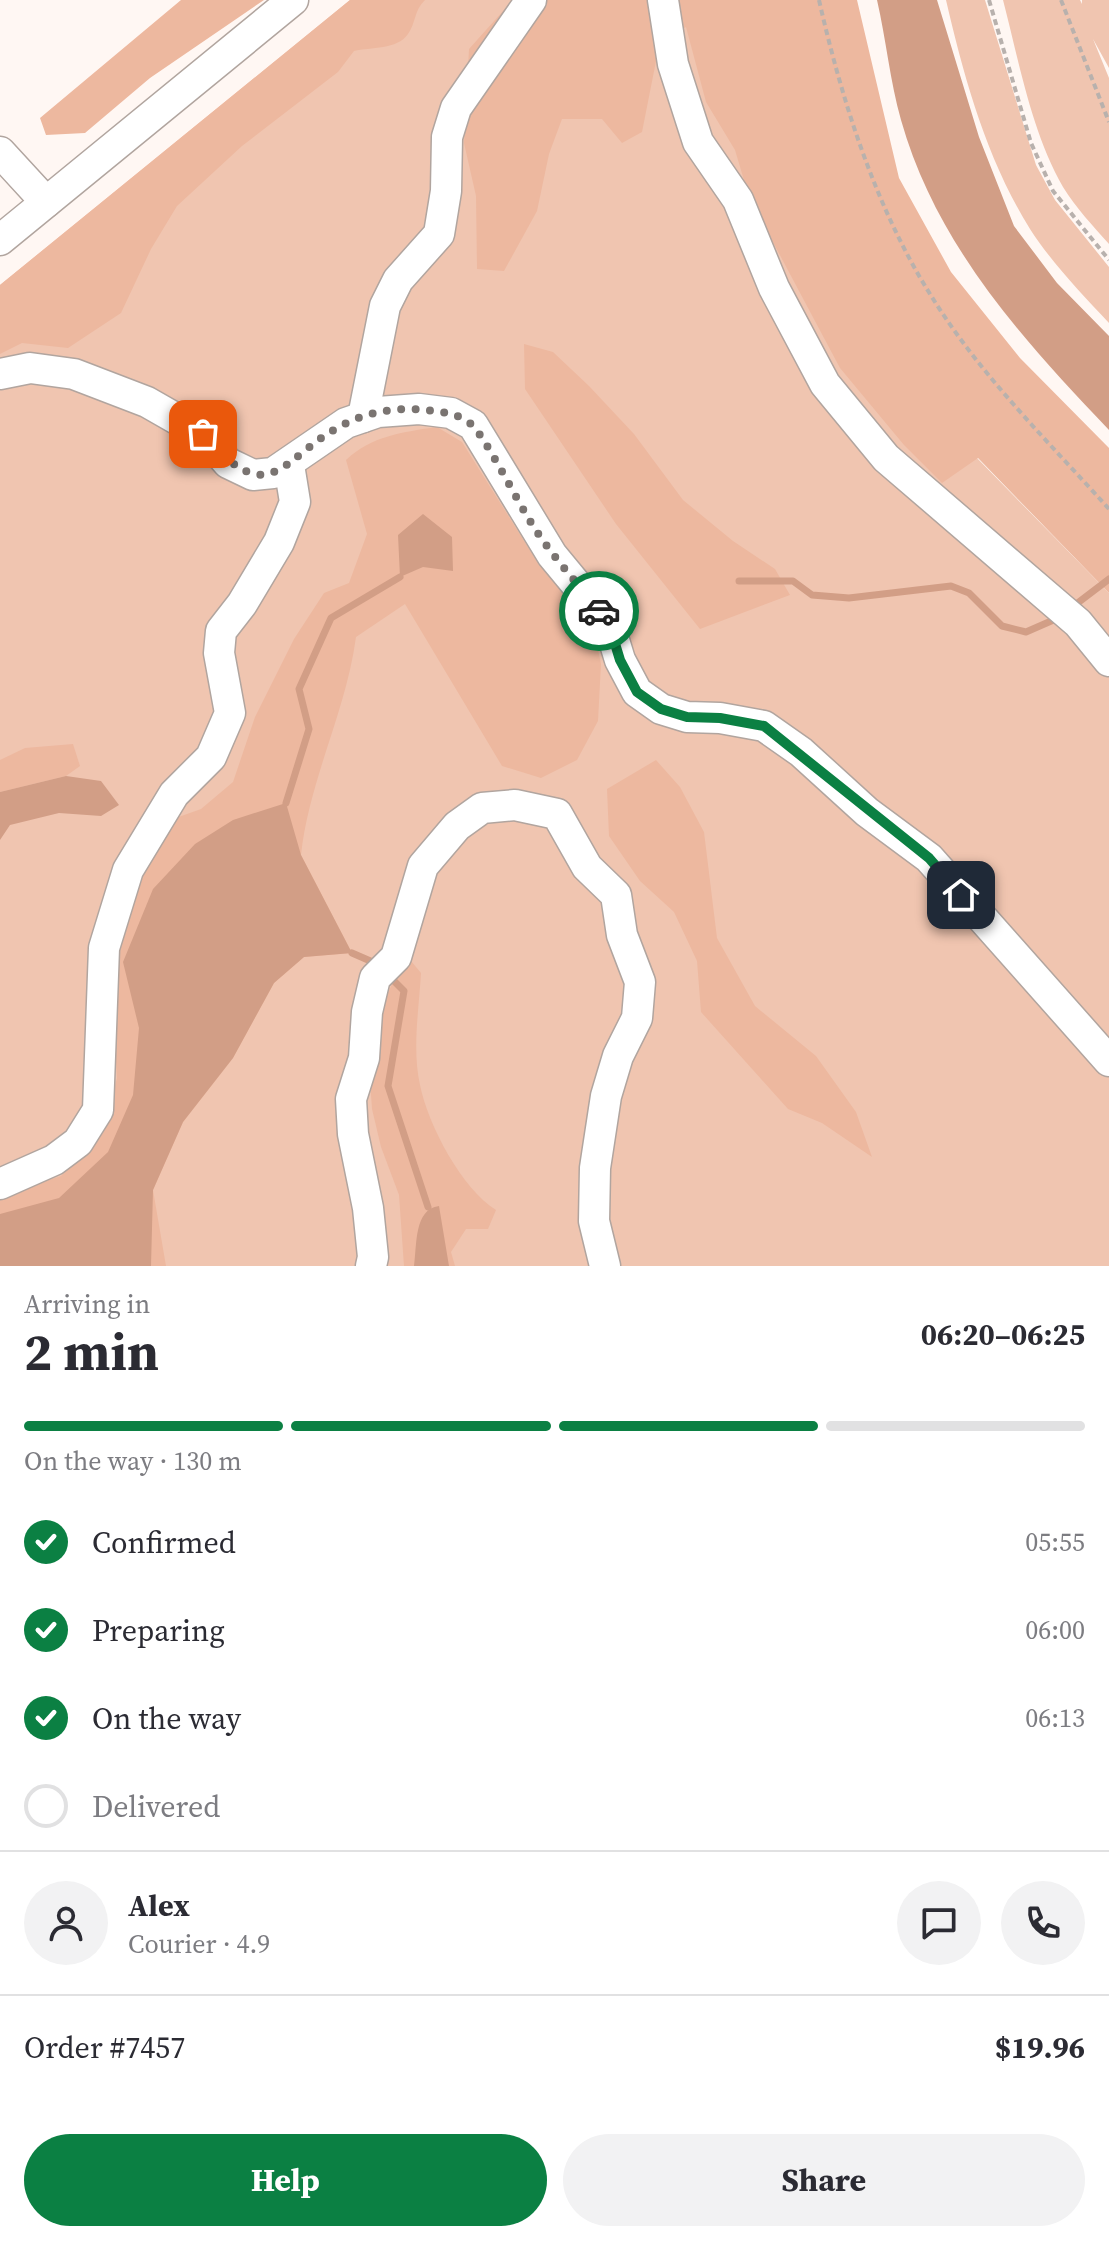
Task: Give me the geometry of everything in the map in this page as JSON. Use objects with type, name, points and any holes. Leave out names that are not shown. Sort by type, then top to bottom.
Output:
[{"type":"street","points":[[0,240],[293,0]]},
{"type":"street","points":[[363,417],[385,306],[398,280],[439,234],[446,191],[447,137],[456,108],[531,0]]},
{"type":"street","points":[[663,0],[673,64],[698,142],[738,200],[774,288],[825,384],[886,458],[1078,623],[1109,661]]},
{"type":"street","points":[[0,152],[46,202]]},
{"type":"street","points":[[0,374],[30,368],[74,374],[147,402],[203,434],[228,463],[253,475],[273,473],[289,465],[346,423],[378,412],[419,409],[451,413],[473,425],[552,555],[609,624],[620,660],[637,692],[661,709],[687,717],[720,718],[764,726],[801,752],[867,812],[929,858],[1109,1061]]},
{"type":"street","points":[[0,1184],[78,1142],[98,1110],[104,948],[128,870],[174,794],[211,757],[230,713],[219,653],[221,631],[242,604],[279,542],[295,502],[289,465]]},
{"type":"street","points":[[371,1266],[373,1257],[368,1208],[353,1134],[351,1099],[364,1058],[367,1012],[375,978],[396,957],[423,866],[457,826],[482,808],[515,805],[557,814],[587,867],[616,895],[622,935],[640,982],[637,1018],[618,1056],[606,1096],[595,1168],[594,1221],[605,1266]]},
{"type":"path","points":[[819,0],[836,75],[882,199],[930,294],[986,373],[1109,509]]},
{"type":"path","points":[[989,0],[1031,143],[1053,191],[1109,260]]},
{"type":"path","points":[[1061,0],[1109,122]]},
{"type":"shaded area","points":[[181,0],[264,0],[150,78],[85,133],[46,135],[40,118]]},
{"type":"shaded area","points":[[350,0],[750,0],[977,458],[1109,593],[1109,1266],[0,1266],[0,285]]},
{"type":"shaded area","points":[[350,0],[425,0],[411,30],[403,39],[391,45],[354,51],[338,72],[242,146],[177,206],[151,249],[121,313],[68,348],[22,343],[0,354],[0,285]]},
{"type":"shaded area","points":[[513,0],[857,0],[899,178],[951,272],[1020,358],[1109,448],[1109,593],[978,458],[942,483],[904,445],[840,368],[749,197],[735,150],[706,102],[686,27],[660,41],[642,132],[622,143],[602,119],[562,119],[549,154],[537,211],[504,271],[477,269],[476,196],[464,143],[469,49]]},
{"type":"shaded area","points":[[877,0],[937,0],[979,137],[1014,226],[1057,283],[1109,336],[1109,430],[1014,325],[959,249],[936,208],[916,165],[901,120]]},
{"type":"shaded area","points":[[946,0],[985,0],[1036,165],[1055,200],[1109,267],[1109,323],[1048,254],[1015,203],[979,118]]},
{"type":"shaded area","points":[[1003,0],[1080,0],[1082,4],[1082,0],[1109,0],[1109,68],[1093,39],[1109,78],[1109,244],[1063,187],[1042,143]]},
{"type":"shaded area","points":[[524,344],[553,352],[634,434],[683,500],[733,541],[775,569],[790,595],[700,629],[616,524],[525,389]]},
{"type":"shaded area","points":[[437,427],[462,442],[536,560],[594,630],[601,664],[598,721],[577,760],[541,778],[502,766],[405,604],[356,637],[344,692],[305,827],[301,855],[352,953],[304,957],[274,983],[233,1058],[183,1122],[153,1190],[166,1266],[0,1266],[0,1196],[61,1176],[103,1133],[117,1078],[113,1018],[115,955],[151,854],[173,819],[201,809],[233,782],[255,717],[294,639],[324,593],[349,583],[367,534],[346,460],[377,440]]},
{"type":"shaded area","points":[[423,514],[452,537],[453,571],[423,567],[400,577],[398,535]]},
{"type":"shaded area","points":[[73,744],[80,766],[66,776],[0,792],[0,760],[25,748]]},
{"type":"shaded area","points":[[656,760],[680,787],[704,832],[717,938],[755,1006],[816,1056],[856,1112],[872,1157],[822,1123],[788,1109],[701,1012],[697,961],[674,912],[640,881],[609,836],[607,789]]},
{"type":"shaded area","points":[[66,776],[101,781],[119,805],[101,816],[59,813],[10,825],[0,840],[0,792]]},
{"type":"shaded area","points":[[286,803],[301,855],[352,953],[304,957],[274,983],[233,1058],[183,1122],[153,1190],[151,1266],[0,1266],[0,1214],[59,1198],[108,1152],[133,1095],[139,1028],[123,962],[153,889],[195,844],[233,820]]},
{"type":"shaded area","points":[[406,955],[421,973],[416,1057],[430,1118],[459,1172],[496,1210],[488,1229],[466,1229],[451,1252],[455,1266],[404,1266],[399,1195],[381,1147],[372,1109],[370,1080],[381,1046],[382,1005]]},
{"type":"shaded area","points":[[439,1206],[449,1266],[414,1266],[421,1221],[431,1209]]},
{"type":"waterway","points":[[286,803],[309,729],[299,689],[331,618],[400,577]]},
{"type":"waterway","points":[[1071,608],[1109,579]]},
{"type":"waterway","points":[[739,581],[793,581],[812,595],[849,598],[951,586],[969,593],[1002,626],[1026,632],[1058,618]]},
{"type":"waterway","points":[[352,953],[375,963]]},
{"type":"waterway","points":[[392,979],[404,991],[388,1086],[428,1207]]},
{"type":"way so far","points":[[203,434],[228,463],[253,475],[273,473],[289,465],[346,423],[378,412],[419,409],[451,413],[473,425],[552,555],[599,611]]},
{"type":"route","points":[[599,611],[609,624],[620,660],[637,692],[661,709],[687,717],[720,718],[764,726],[801,752],[867,812],[929,858],[961,895]]}]
